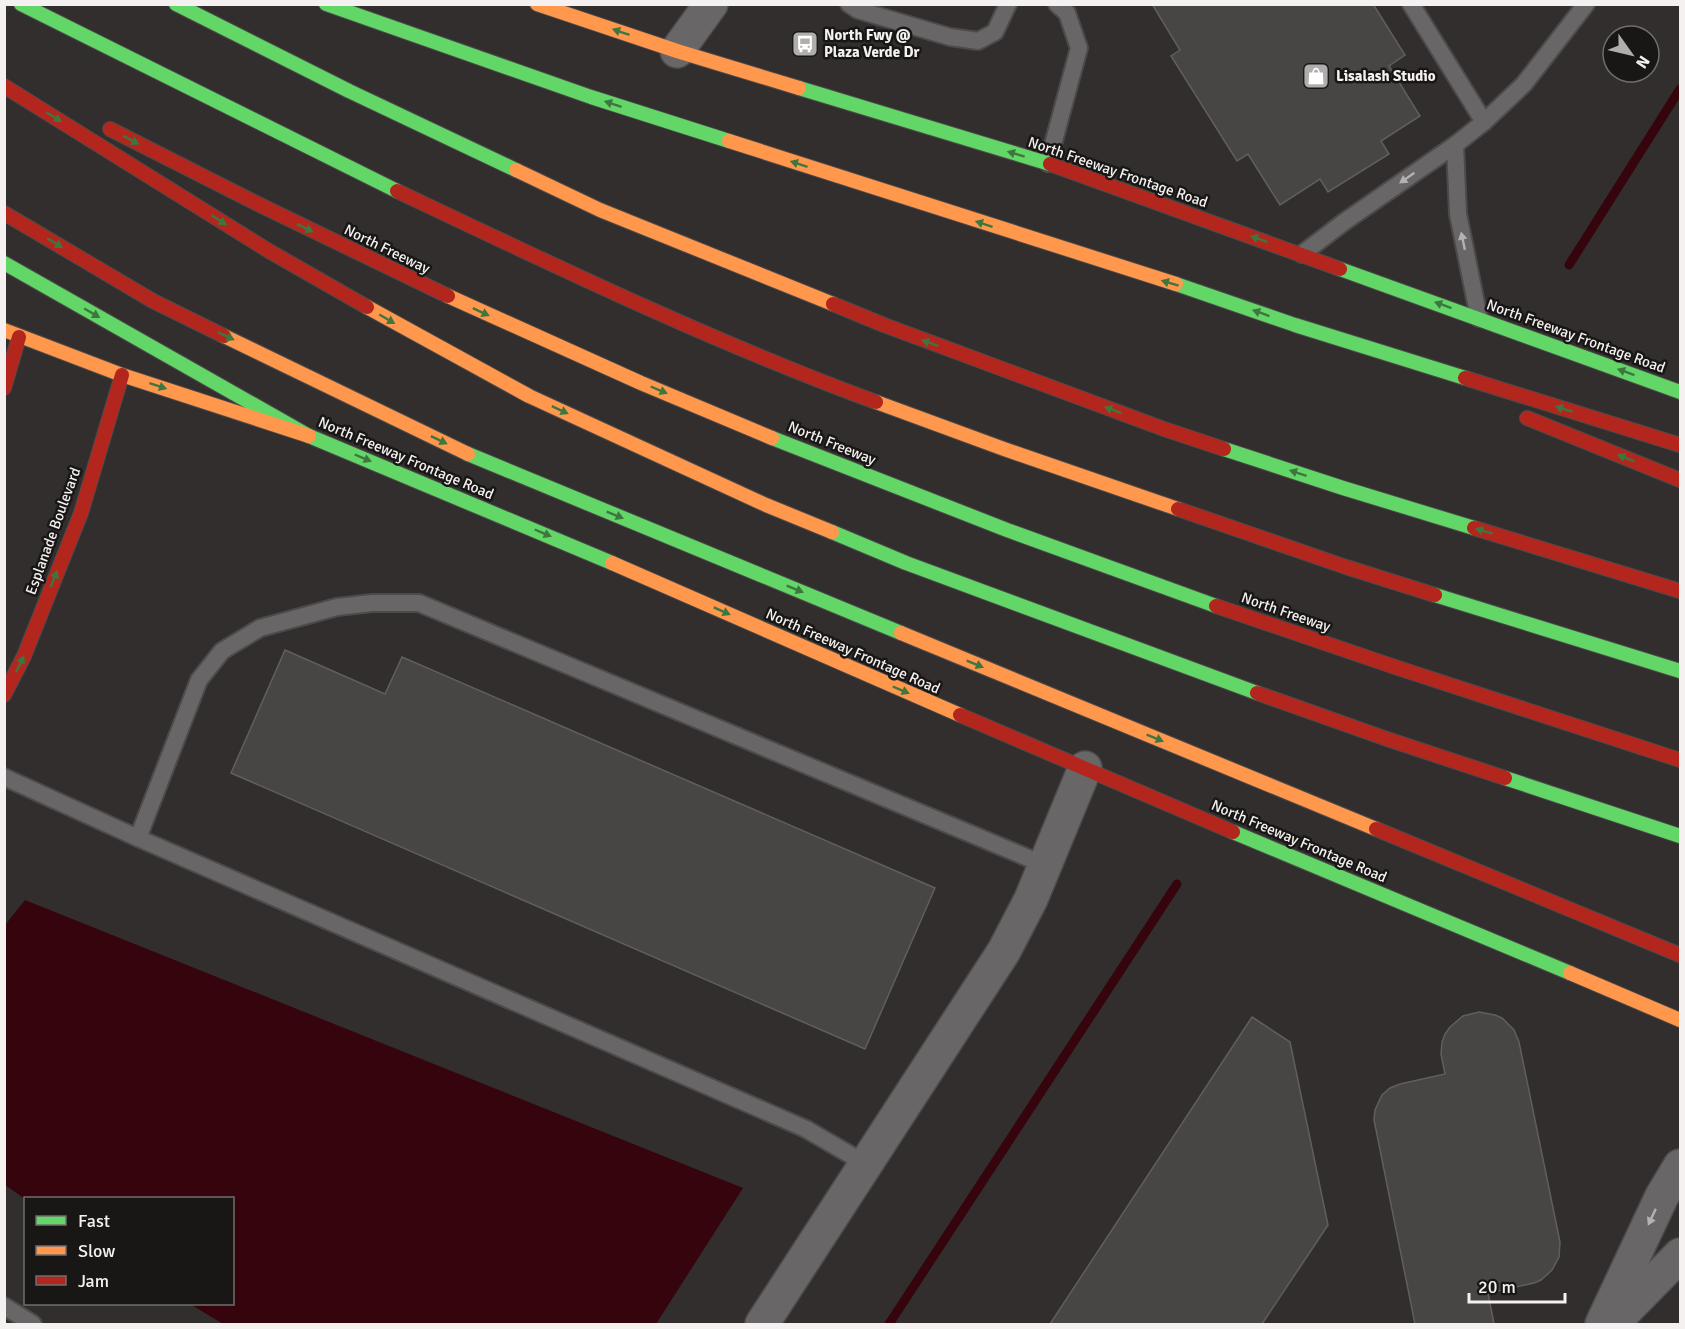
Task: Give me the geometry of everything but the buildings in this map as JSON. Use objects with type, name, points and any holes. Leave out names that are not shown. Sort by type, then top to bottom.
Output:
[{"type":"main road","points":[[21,4],[350,169],[525,252],[697,330],[833,385],[1004,449],[1346,567],[1680,671]]},
{"type":"main road","points":[[176,4],[349,91],[600,210],[884,326],[1164,429],[1343,488],[1680,591]]},
{"type":"main road","points":[[326,4],[591,97],[1226,300],[1296,325],[1450,387]]},
{"type":"main road","name":"North Freeway Frontage Road","points":[[537,4],[677,51],[1048,163],[1680,392]]},
{"type":"main road","points":[[4,74],[46,96]]},
{"type":"main road","points":[[4,86],[269,251],[394,323],[529,396],[766,505],[906,563],[1240,687],[1387,740],[1680,836]]},
{"type":"main road","name":"North Freeway","points":[[98,123],[415,281],[570,352],[742,425],[1133,576],[1301,635],[1680,760]]},
{"type":"main road","points":[[4,213],[153,301],[463,453],[1680,955]]},
{"type":"main road","points":[[4,263],[309,436]]},
{"type":"main road","points":[[1296,325],[1680,445]]},
{"type":"main road","name":"North Freeway Frontage Road","points":[[4,330],[122,375],[309,436],[588,552],[859,672],[1680,1020]]},
{"type":"main road","points":[[4,388],[19,337]]},
{"type":"main road","name":"Esplanade Boulevard","points":[[4,695],[24,656],[81,513],[122,375]]},
{"type":"main road","points":[[1516,414],[1680,480]]},
{"type":"main road","points":[[1522,543],[1669,573]]},
{"type":"street","points":[[677,51],[711,4]]},
{"type":"street","points":[[762,1324],[1004,951],[1031,899],[1085,768]]},
{"type":"street","points":[[1602,1324],[1662,1196],[1680,1166]]},
{"type":"street","points":[[1612,1324],[1680,1255]]},
{"type":"lane","points":[[849,4],[858,10],[950,37],[978,41],[995,32],[1008,4]]},
{"type":"lane","points":[[1432,4],[1414,9],[1484,122]]},
{"type":"lane","points":[[1302,255],[1344,222],[1455,145],[1484,122],[1524,84],[1586,4]]},
{"type":"lane","points":[[1048,163],[1079,48],[1066,7]]},
{"type":"lane","points":[[1455,145],[1458,214],[1479,318]]},
{"type":"lane","points":[[138,838],[199,680],[222,651],[260,628],[337,607],[372,603],[419,603],[1045,865]]},
{"type":"lane","points":[[4,777],[138,838],[806,1129],[866,1164]]},
{"type":"lane","points":[[4,1306],[33,1324]]},
{"type":"shaded area","points":[[25,900],[743,1188],[656,1324],[223,1324],[192,1305],[234,1305],[234,1197],[24,1198],[5,1185],[5,925]]},
{"type":"waterway","points":[[1569,265],[1680,89]]},
{"type":"waterway","points":[[889,1324],[1177,884]]},
{"type":"traffic: fast","points":[[21,4],[397,191]]},
{"type":"traffic: fast","points":[[176,4],[349,91],[516,170]]},
{"type":"traffic: fast","points":[[326,4],[591,97],[729,141]]},
{"type":"traffic: fast","points":[[799,88],[1050,164]]},
{"type":"traffic: fast","points":[[4,263],[309,436]]},
{"type":"traffic: fast","points":[[1340,269],[1680,392]]},
{"type":"traffic: fast","points":[[1176,284],[1295,325],[1465,378]]},
{"type":"traffic: fast","points":[[309,436],[612,563]]},
{"type":"traffic: fast","points":[[772,438],[1007,530],[1216,606]]},
{"type":"traffic: fast","points":[[1224,449],[1474,528]]},
{"type":"traffic: fast","points":[[468,454],[901,633]]},
{"type":"traffic: fast","points":[[832,532],[906,563],[1257,693]]},
{"type":"traffic: fast","points":[[1435,595],[1680,671]]},
{"type":"traffic: fast","points":[[1505,778],[1680,836]]},
{"type":"traffic: fast","points":[[1233,832],[1570,973]]},
{"type":"traffic: slow","points":[[537,4],[677,51],[799,88]]},
{"type":"traffic: slow","points":[[729,141],[1176,284]]},
{"type":"traffic: slow","points":[[516,170],[600,210],[833,304]]},
{"type":"traffic: slow","points":[[448,296],[641,383],[772,438]]},
{"type":"traffic: slow","points":[[367,307],[529,396],[766,505],[832,532]]},
{"type":"traffic: slow","points":[[4,330],[122,375],[309,436]]},
{"type":"traffic: slow","points":[[224,336],[468,454]]},
{"type":"traffic: slow","points":[[876,402],[1178,509]]},
{"type":"traffic: slow","points":[[612,563],[960,715]]},
{"type":"traffic: slow","points":[[901,633],[1376,829]]},
{"type":"traffic: slow","points":[[1570,973],[1680,1020]]},
{"type":"traffic: jam","points":[[4,86],[269,251],[367,307]]},
{"type":"traffic: jam","points":[[110,129],[448,296]]},
{"type":"traffic: jam","points":[[1050,164],[1340,269]]},
{"type":"traffic: jam","points":[[397,191],[694,329],[876,402]]},
{"type":"traffic: jam","points":[[4,213],[153,301],[224,336]]},
{"type":"traffic: jam","points":[[833,304],[1164,429],[1224,449]]},
{"type":"traffic: jam","points":[[4,388],[19,337]]},
{"type":"traffic: jam","points":[[4,695],[24,656],[81,513],[122,375]]},
{"type":"traffic: jam","points":[[1465,378],[1680,445]]},
{"type":"traffic: jam","points":[[1527,418],[1680,480]]},
{"type":"traffic: jam","points":[[1178,509],[1435,595]]},
{"type":"traffic: jam","points":[[1474,528],[1680,591]]},
{"type":"traffic: jam","points":[[1216,606],[1680,760]]},
{"type":"traffic: jam","points":[[1257,693],[1505,778]]},
{"type":"traffic: jam","points":[[960,715],[1233,832]]},
{"type":"traffic: jam","points":[[1376,829],[1680,955]]},
{"type":"place","name":"North Fwy @ Plaza Verde Dr","points":[[805,44]]},
{"type":"place","name":"Lisalash Studio","points":[[1316,76]]}]
